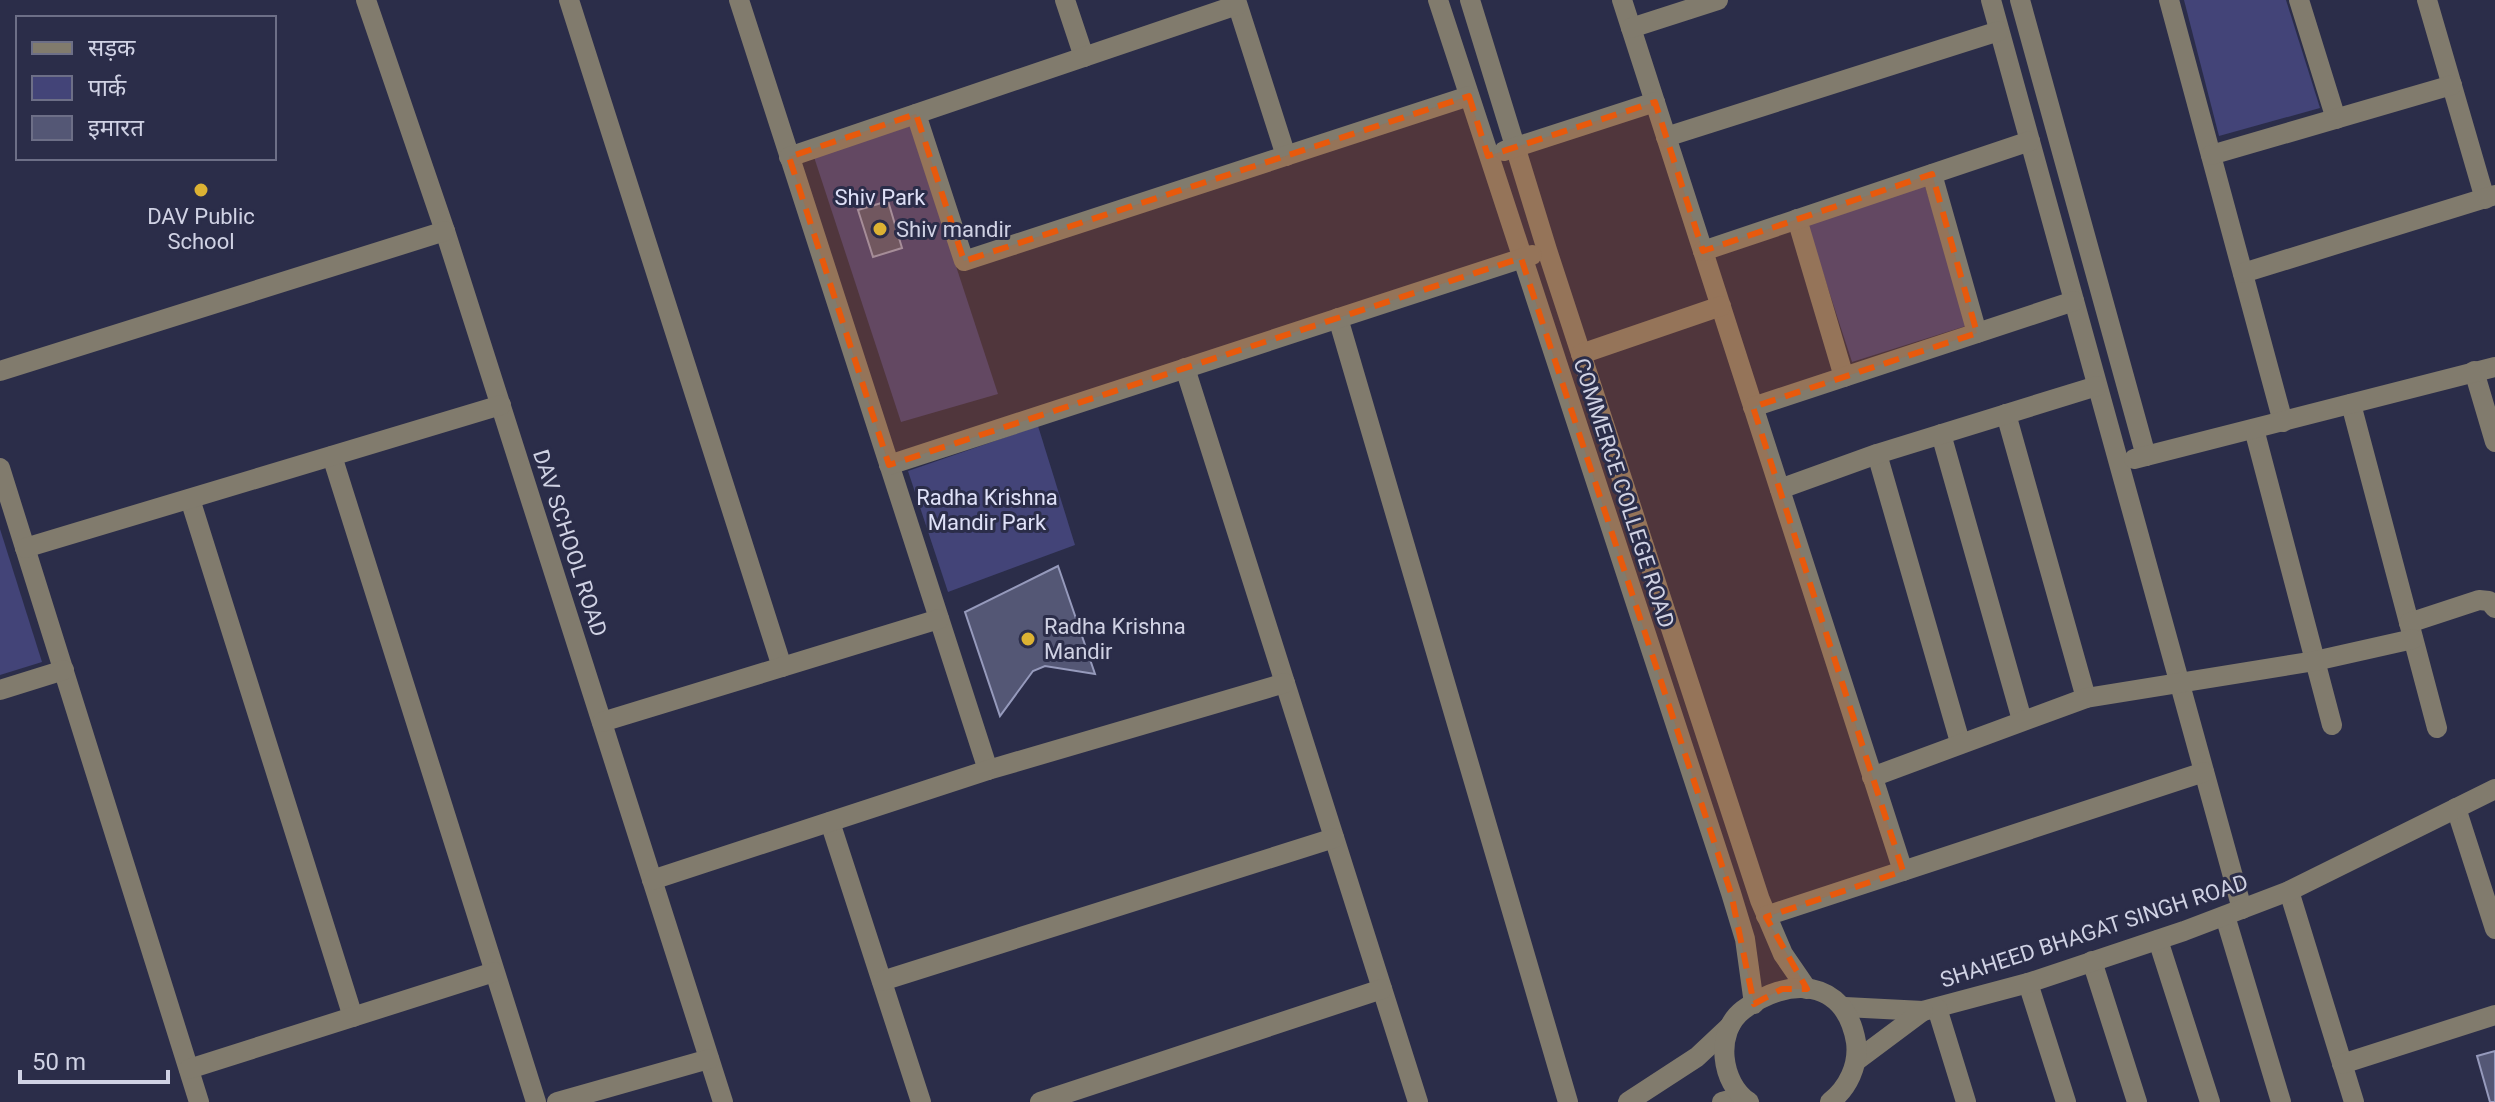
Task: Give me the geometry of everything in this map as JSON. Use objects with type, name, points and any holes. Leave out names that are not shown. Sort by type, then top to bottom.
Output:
[{"type":"street","name":"DAV SCHOOL ROAD","points":[[366,0],[445,231],[723,1102]]},
{"type":"street","points":[[569,0],[782,667]]},
{"type":"street","points":[[739,0],[988,770]]},
{"type":"street","points":[[1065,0],[1084,57]]},
{"type":"street","name":"COMMERCE COLLEGE ROAD","points":[[1438,0],[1731,893],[1745,939],[1754,1004]]},
{"type":"street","points":[[1470,0],[1547,250],[1766,916],[1783,954],[1807,989]]},
{"type":"street","points":[[1622,0],[1903,871]]},
{"type":"street","points":[[1631,28],[1688,5],[1718,0]]},
{"type":"street","points":[[1991,0],[2204,772],[2234,912],[2281,1102]]},
{"type":"street","points":[[2020,0],[2146,456]]},
{"type":"street","points":[[2169,0],[2283,422]]},
{"type":"street","points":[[2299,0],[2336,119]]},
{"type":"street","points":[[2243,273],[2490,197],[2427,0]]},
{"type":"street","points":[[789,157],[1236,3],[1286,156]]},
{"type":"street","points":[[1666,137],[1999,31]]},
{"type":"street","points":[[2211,155],[2452,85]]},
{"type":"street","points":[[916,114],[964,261],[1469,96]]},
{"type":"street","points":[[1488,156],[1655,102]]},
{"type":"street","points":[[1703,251],[2030,141]]},
{"type":"street","points":[[1932,174],[1977,333]]},
{"type":"street","points":[[1797,219],[1844,377]]},
{"type":"street","points":[[0,371],[445,231]]},
{"type":"street","points":[[889,465],[1547,250]]},
{"type":"street","points":[[1753,407],[2074,301]]},
{"type":"street","points":[[1581,354],[1721,306]]},
{"type":"street","points":[[1338,318],[1568,1102]]},
{"type":"street","points":[[2118,463],[2495,367]]},
{"type":"street","points":[[1185,368],[1418,1102]]},
{"type":"street","points":[[2474,371],[2495,442]]},
{"type":"street","points":[[1780,489],[1877,454],[2097,386]]},
{"type":"street","points":[[2351,404],[2437,728]]},
{"type":"street","points":[[25,548],[501,405]]},
{"type":"street","points":[[2006,414],[2086,698]]},
{"type":"street","points":[[2254,429],[2332,725]]},
{"type":"street","points":[[1941,434],[2022,720]]},
{"type":"street","points":[[1877,454],[1960,742]]},
{"type":"street","points":[[332,456],[536,1102]]},
{"type":"street","points":[[0,468],[199,1102]]},
{"type":"street","points":[[190,499],[353,1017]]},
{"type":"street","points":[[1872,777],[2086,698],[2315,661],[2411,631],[2479,600],[2489,601],[2495,608]]},
{"type":"street","points":[[602,722],[939,619]]},
{"type":"street","points":[[0,690],[64,670]]},
{"type":"street","points":[[652,880],[988,770],[1285,683]]},
{"type":"street","points":[[1766,916],[2204,772]]},
{"type":"street","name":"SHAHEED BHAGAT SINGH ROAD","points":[[1930,1009],[2028,983],[2158,940],[2289,891],[2495,789]]},
{"type":"street","points":[[2456,808],[2495,929]]},
{"type":"street","points":[[830,822],[921,1102]]},
{"type":"street","points":[[882,981],[1334,838]]},
{"type":"street","points":[[2289,891],[2354,1102]]},
{"type":"street","points":[[2158,940],[2210,1102]]},
{"type":"street","points":[[2092,961],[2137,1102]]},
{"type":"street","points":[[189,1069],[494,972]]},
{"type":"street","points":[[2028,983],[2066,1102]]},
{"type":"street","points":[[1040,1102],[1382,989]]},
{"type":"street","points":[[1628,1102],[1697,1057],[1730,1026],[1741,1011],[1782,989],[1807,989],[1830,996],[1845,1007],[1854,1033],[1856,1061],[1848,1082],[1833,1101]]},
{"type":"street","points":[[1845,1007],[1930,1009]]},
{"type":"street","points":[[1856,1061],[1930,1009]]},
{"type":"street","points":[[1930,1009],[1966,1102]]},
{"type":"street","points":[[2342,1064],[2495,1015]]},
{"type":"street","points":[[1730,1026],[1725,1069],[1737,1100]]},
{"type":"street","points":[[557,1102],[709,1059]]},
{"type":"highlighted area","points":[[1469,96],[1488,156],[1655,102],[1703,251],[1932,174],[1977,333],[1753,407],[1903,871],[1766,917],[1807,989],[1782,989],[1754,1004],[1731,893],[1521,258],[889,465],[789,157],[916,114],[964,261]]},
{"type":"green space","points":[[2184,0],[2286,0],[2320,108],[2219,136]]},
{"type":"green space","name":"Shiv Park","points":[[910,126],[998,394],[901,422],[814,157]]},
{"type":"green space","points":[[1925,186],[1969,325],[1852,362],[1807,224]]},
{"type":"green space","name":"Radha Krishna Mandir Park","points":[[1038,426],[1075,545],[948,592],[908,471]]},
{"type":"green space","points":[[0,529],[42,662],[0,675]]},
{"type":"building","name":"Shiv mandir","points":[[888,201],[902,248],[873,257],[858,210]]},
{"type":"building","name":"Radha Krishna Mandir","points":[[1058,566],[1095,674],[1045,666],[1033,671],[1000,716],[965,612]]},
{"type":"building","points":[[2495,1051],[2495,1102],[2490,1102],[2477,1056]]},
{"type":"place","name":"DAV Public School","points":[[201,190]]},
{"type":"place","name":"Shiv mandir","points":[[880,229]]},
{"type":"place","name":"Radha Krishna Mandir","points":[[1028,639]]}]
